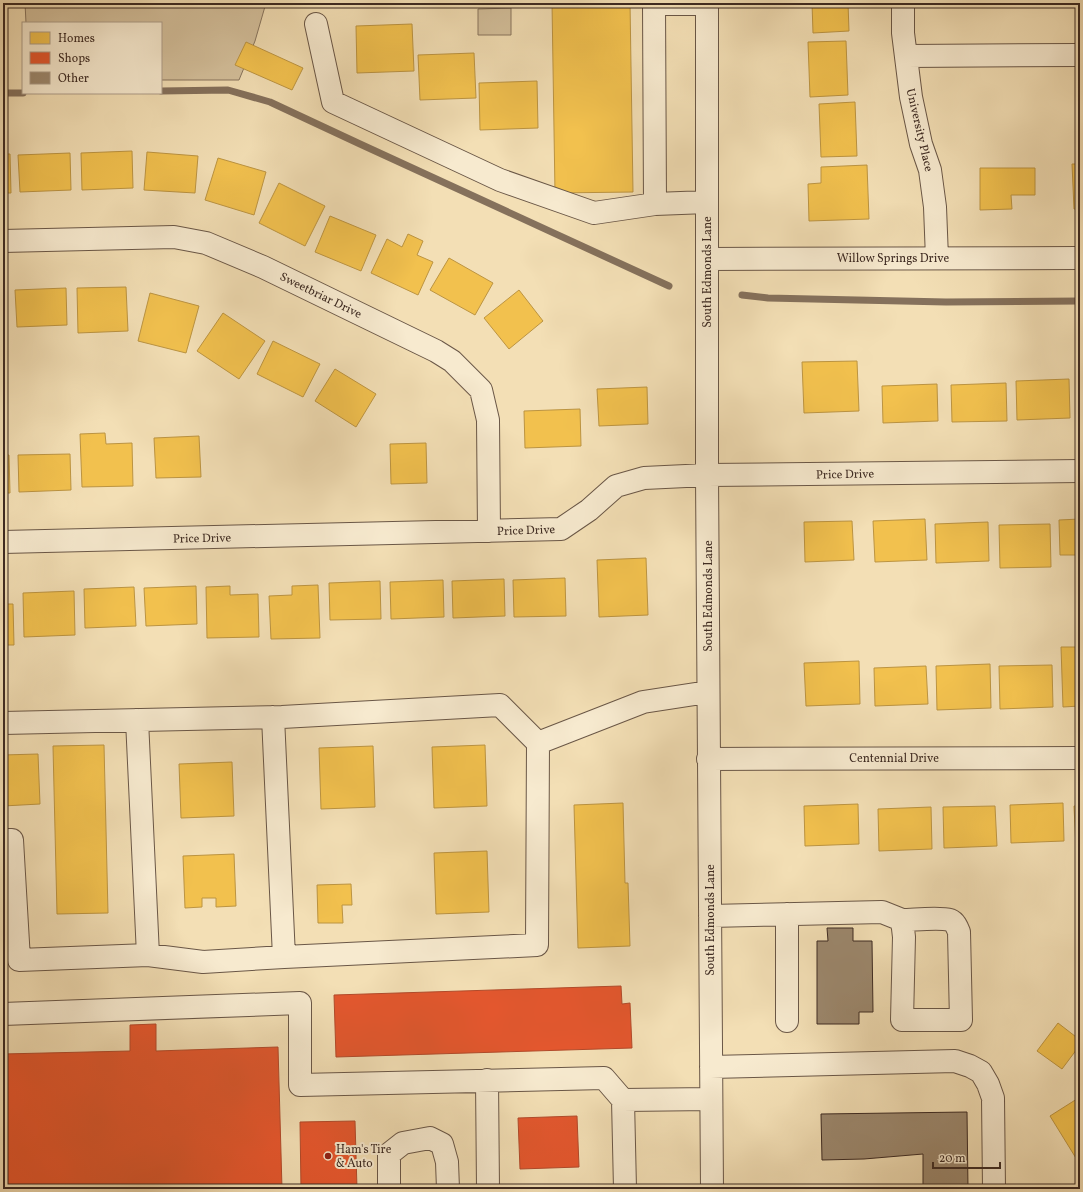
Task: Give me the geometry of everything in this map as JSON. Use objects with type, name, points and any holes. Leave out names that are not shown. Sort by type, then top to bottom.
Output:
[{"type":"street","name":"University Place","points":[[903,3],[903,33],[914,113],[921,144],[930,170],[935,207],[937,258]]},
{"type":"street","points":[[655,204],[654,4],[707,4]]},
{"type":"street","name":"South Edmonds Lane","points":[[707,4],[708,758],[712,1189]]},
{"type":"street","points":[[316,24],[333,102],[500,180],[594,213],[655,204],[707,202]]},
{"type":"street","points":[[906,56],[1080,55]]},
{"type":"street","name":"Sweetbriar Drive","points":[[3,241],[174,237],[206,243],[263,267],[436,351],[452,361],[481,390],[488,420],[489,531]]},
{"type":"street","name":"Willow Springs Drive","points":[[707,259],[1080,258]]},
{"type":"street","name":"Price Drive","points":[[3,542],[561,529],[589,510],[616,486],[644,478],[707,475],[1080,471]]},
{"type":"street","points":[[538,743],[643,702],[708,692]]},
{"type":"street","points":[[3,723],[273,717],[500,705],[538,743],[537,945],[203,962],[148,955],[19,960],[12,840],[3,840]]},
{"type":"street","points":[[273,717],[284,957]]},
{"type":"street","points":[[138,720],[148,955]]},
{"type":"street","name":"Centennial Drive","points":[[708,758],[1080,758]]},
{"type":"street","points":[[710,916],[882,912],[902,920],[950,920],[957,925],[959,932],[961,1020],[902,1020],[904,936],[902,920]]},
{"type":"street","points":[[787,914],[787,1021]]},
{"type":"street","points":[[3,1014],[300,1004],[300,1085],[604,1078],[623,1100],[625,1189]]},
{"type":"street","points":[[711,1067],[955,1061],[970,1066],[981,1072],[988,1084],[993,1098],[994,1189]]},
{"type":"street","points":[[487,1080],[488,1189]]},
{"type":"street","points":[[623,1100],[711,1099]]},
{"type":"street","points":[[389,1189],[389,1154],[403,1143],[430,1138],[442,1144],[447,1162],[448,1189]]},
{"type":"shaded area","points":[[25,3],[266,3],[255,41],[239,80],[162,80],[162,22],[26,22]]},
{"type":"shaded area","points":[[511,8],[511,35],[478,35],[478,9]]},
{"type":"building: Homes","points":[[552,3],[630,3],[633,192],[555,193]]},
{"type":"building: Homes","points":[[812,3],[848,3],[849,31],[813,33]]},
{"type":"building: Homes","points":[[412,24],[414,71],[357,73],[356,26]]},
{"type":"building: Homes","points":[[846,41],[848,95],[810,97],[808,42]]},
{"type":"building: Homes","points":[[246,42],[303,68],[292,90],[235,65]]},
{"type":"building: Homes","points":[[474,53],[476,98],[420,100],[418,55]]},
{"type":"building: Homes","points":[[537,81],[538,128],[480,130],[479,83]]},
{"type":"building: Homes","points":[[855,102],[857,156],[821,157],[819,104]]},
{"type":"building: Homes","points":[[132,151],[133,188],[82,190],[81,153]]},
{"type":"building: Homes","points":[[147,152],[198,156],[195,193],[144,190]]},
{"type":"building: Homes","points":[[70,153],[71,190],[20,192],[18,155]]},
{"type":"building: Homes","points":[[3,154],[10,154],[11,193],[3,193]]},
{"type":"building: Homes","points":[[218,158],[266,172],[254,215],[205,200]]},
{"type":"building: Homes","points":[[1072,164],[1080,164],[1080,209],[1074,209]]},
{"type":"building: Homes","points":[[867,165],[869,219],[809,221],[808,184],[821,183],[821,167]]},
{"type":"building: Homes","points":[[980,168],[1035,168],[1035,195],[1011,195],[1012,209],[980,210]]},
{"type":"building: Homes","points":[[279,183],[325,206],[305,246],[259,223]]},
{"type":"building: Homes","points":[[330,216],[376,235],[361,271],[315,252]]},
{"type":"building: Homes","points":[[408,234],[423,241],[417,255],[433,262],[418,295],[371,273],[387,239],[402,247]]},
{"type":"building: Homes","points":[[449,258],[493,283],[475,315],[430,290]]},
{"type":"building: Homes","points":[[126,287],[128,331],[78,333],[77,288]]},
{"type":"building: Homes","points":[[66,288],[67,325],[17,327],[15,290]]},
{"type":"building: Homes","points":[[3,289],[5,289],[7,327],[3,327]]},
{"type":"building: Homes","points":[[519,290],[543,321],[509,349],[484,318]]},
{"type":"building: Homes","points":[[150,293],[199,306],[186,353],[138,341]]},
{"type":"building: Homes","points":[[223,313],[265,341],[239,379],[197,351]]},
{"type":"building: Homes","points":[[273,341],[320,364],[303,397],[257,374]]},
{"type":"building: Homes","points":[[857,361],[859,411],[804,413],[802,362]]},
{"type":"building: Homes","points":[[335,369],[376,394],[356,427],[315,401]]},
{"type":"building: Homes","points":[[1069,379],[1070,418],[1017,420],[1016,381]]},
{"type":"building: Homes","points":[[1006,383],[1007,421],[952,422],[951,385]]},
{"type":"building: Homes","points":[[937,384],[938,421],[883,423],[882,386]]},
{"type":"building: Homes","points":[[647,387],[648,424],[599,426],[597,389]]},
{"type":"building: Homes","points":[[580,409],[581,446],[525,448],[524,411]]},
{"type":"building: Homes","points":[[105,433],[106,444],[132,443],[133,486],[82,487],[80,434]]},
{"type":"building: Homes","points":[[199,436],[201,477],[156,478],[154,438]]},
{"type":"building: Homes","points":[[426,443],[427,483],[391,484],[390,444]]},
{"type":"building: Homes","points":[[70,454],[71,490],[19,492],[18,455]]},
{"type":"building: Homes","points":[[3,455],[9,455],[10,493],[3,493]]},
{"type":"building: Homes","points":[[925,519],[927,560],[875,562],[873,521]]},
{"type":"building: Homes","points":[[1080,519],[1080,555],[1060,555],[1059,520]]},
{"type":"building: Homes","points":[[852,521],[854,560],[805,562],[804,522]]},
{"type":"building: Homes","points":[[988,522],[989,561],[936,563],[935,524]]},
{"type":"building: Homes","points":[[1050,524],[1051,567],[1000,568],[999,525]]},
{"type":"building: Homes","points":[[646,558],[648,615],[599,617],[597,560]]},
{"type":"building: Homes","points":[[565,578],[566,616],[514,617],[513,580]]},
{"type":"building: Homes","points":[[504,579],[505,616],[453,618],[452,581]]},
{"type":"building: Homes","points":[[443,580],[444,617],[391,619],[390,582]]},
{"type":"building: Homes","points":[[380,581],[381,619],[330,620],[329,583]]},
{"type":"building: Homes","points":[[318,585],[320,638],[271,639],[269,596],[292,595],[292,586]]},
{"type":"building: Homes","points":[[196,586],[197,624],[146,626],[144,588]]},
{"type":"building: Homes","points":[[230,586],[230,595],[258,594],[259,637],[207,638],[206,587]]},
{"type":"building: Homes","points":[[134,587],[136,626],[85,628],[84,589]]},
{"type":"building: Homes","points":[[74,591],[75,635],[24,637],[23,593]]},
{"type":"building: Homes","points":[[3,604],[13,604],[14,645],[3,645]]},
{"type":"building: Homes","points":[[1061,647],[1080,647],[1080,706],[1063,707]]},
{"type":"building: Homes","points":[[859,661],[860,704],[806,706],[804,663]]},
{"type":"building: Homes","points":[[990,664],[991,708],[937,710],[936,666]]},
{"type":"building: Homes","points":[[1052,665],[1053,707],[1000,709],[999,666]]},
{"type":"building: Homes","points":[[926,666],[928,704],[875,706],[874,668]]},
{"type":"building: Homes","points":[[104,745],[108,913],[57,914],[53,746]]},
{"type":"building: Homes","points":[[485,745],[487,806],[434,808],[432,747]]},
{"type":"building: Homes","points":[[373,746],[375,807],[321,809],[319,748]]},
{"type":"building: Homes","points":[[38,754],[40,804],[3,806],[3,755]]},
{"type":"building: Homes","points":[[232,762],[234,816],[181,818],[179,764]]},
{"type":"building: Homes","points":[[623,803],[625,883],[628,883],[630,946],[578,948],[574,805]]},
{"type":"building: Homes","points":[[1063,803],[1064,841],[1011,843],[1010,805]]},
{"type":"building: Homes","points":[[858,804],[859,844],[805,846],[804,806]]},
{"type":"building: Homes","points":[[995,806],[997,846],[944,848],[943,807]]},
{"type":"building: Homes","points":[[1074,806],[1080,806],[1080,848],[1076,848]]},
{"type":"building: Homes","points":[[931,807],[932,849],[879,851],[878,809]]},
{"type":"building: Homes","points":[[487,851],[489,912],[436,914],[434,853]]},
{"type":"building: Homes","points":[[234,854],[236,906],[216,907],[216,898],[202,898],[202,907],[185,908],[183,856]]},
{"type":"building: Homes","points":[[351,884],[352,905],[342,905],[343,923],[318,923],[317,885]]},
{"type":"building: Homes","points":[[1058,1023],[1080,1040],[1080,1045],[1062,1069],[1037,1051]]},
{"type":"building: Homes","points":[[1080,1097],[1080,1162],[1079,1163],[1050,1116]]},
{"type":"building: Shops","points":[[621,986],[622,1004],[630,1003],[632,1048],[336,1057],[334,995]]},
{"type":"building: Shops","points":[[156,1024],[156,1051],[278,1047],[282,1189],[3,1189],[3,1054],[130,1051],[130,1025]]},
{"type":"building: Shops","points":[[577,1116],[579,1167],[520,1169],[518,1118]]},
{"type":"building: Shops","name":"Ham's Tire & Auto","points":[[355,1121],[357,1189],[301,1189],[300,1122]]},
{"type":"building: Other","points":[[827,928],[853,928],[853,941],[872,941],[873,1012],[859,1012],[859,1024],[817,1024],[817,941],[828,941]]},
{"type":"building: Other","points":[[967,1112],[968,1189],[923,1189],[923,1154],[864,1159],[822,1160],[821,1114]]},
{"type":"waterway","points":[[162,91],[228,90],[270,102],[669,286]]},
{"type":"waterway","points":[[3,93],[22,93]]},
{"type":"waterway","points":[[742,295],[768,298],[946,302],[1080,301]]},
{"type":"place","name":"Ham's Tire & Auto","points":[[328,1156]]}]
